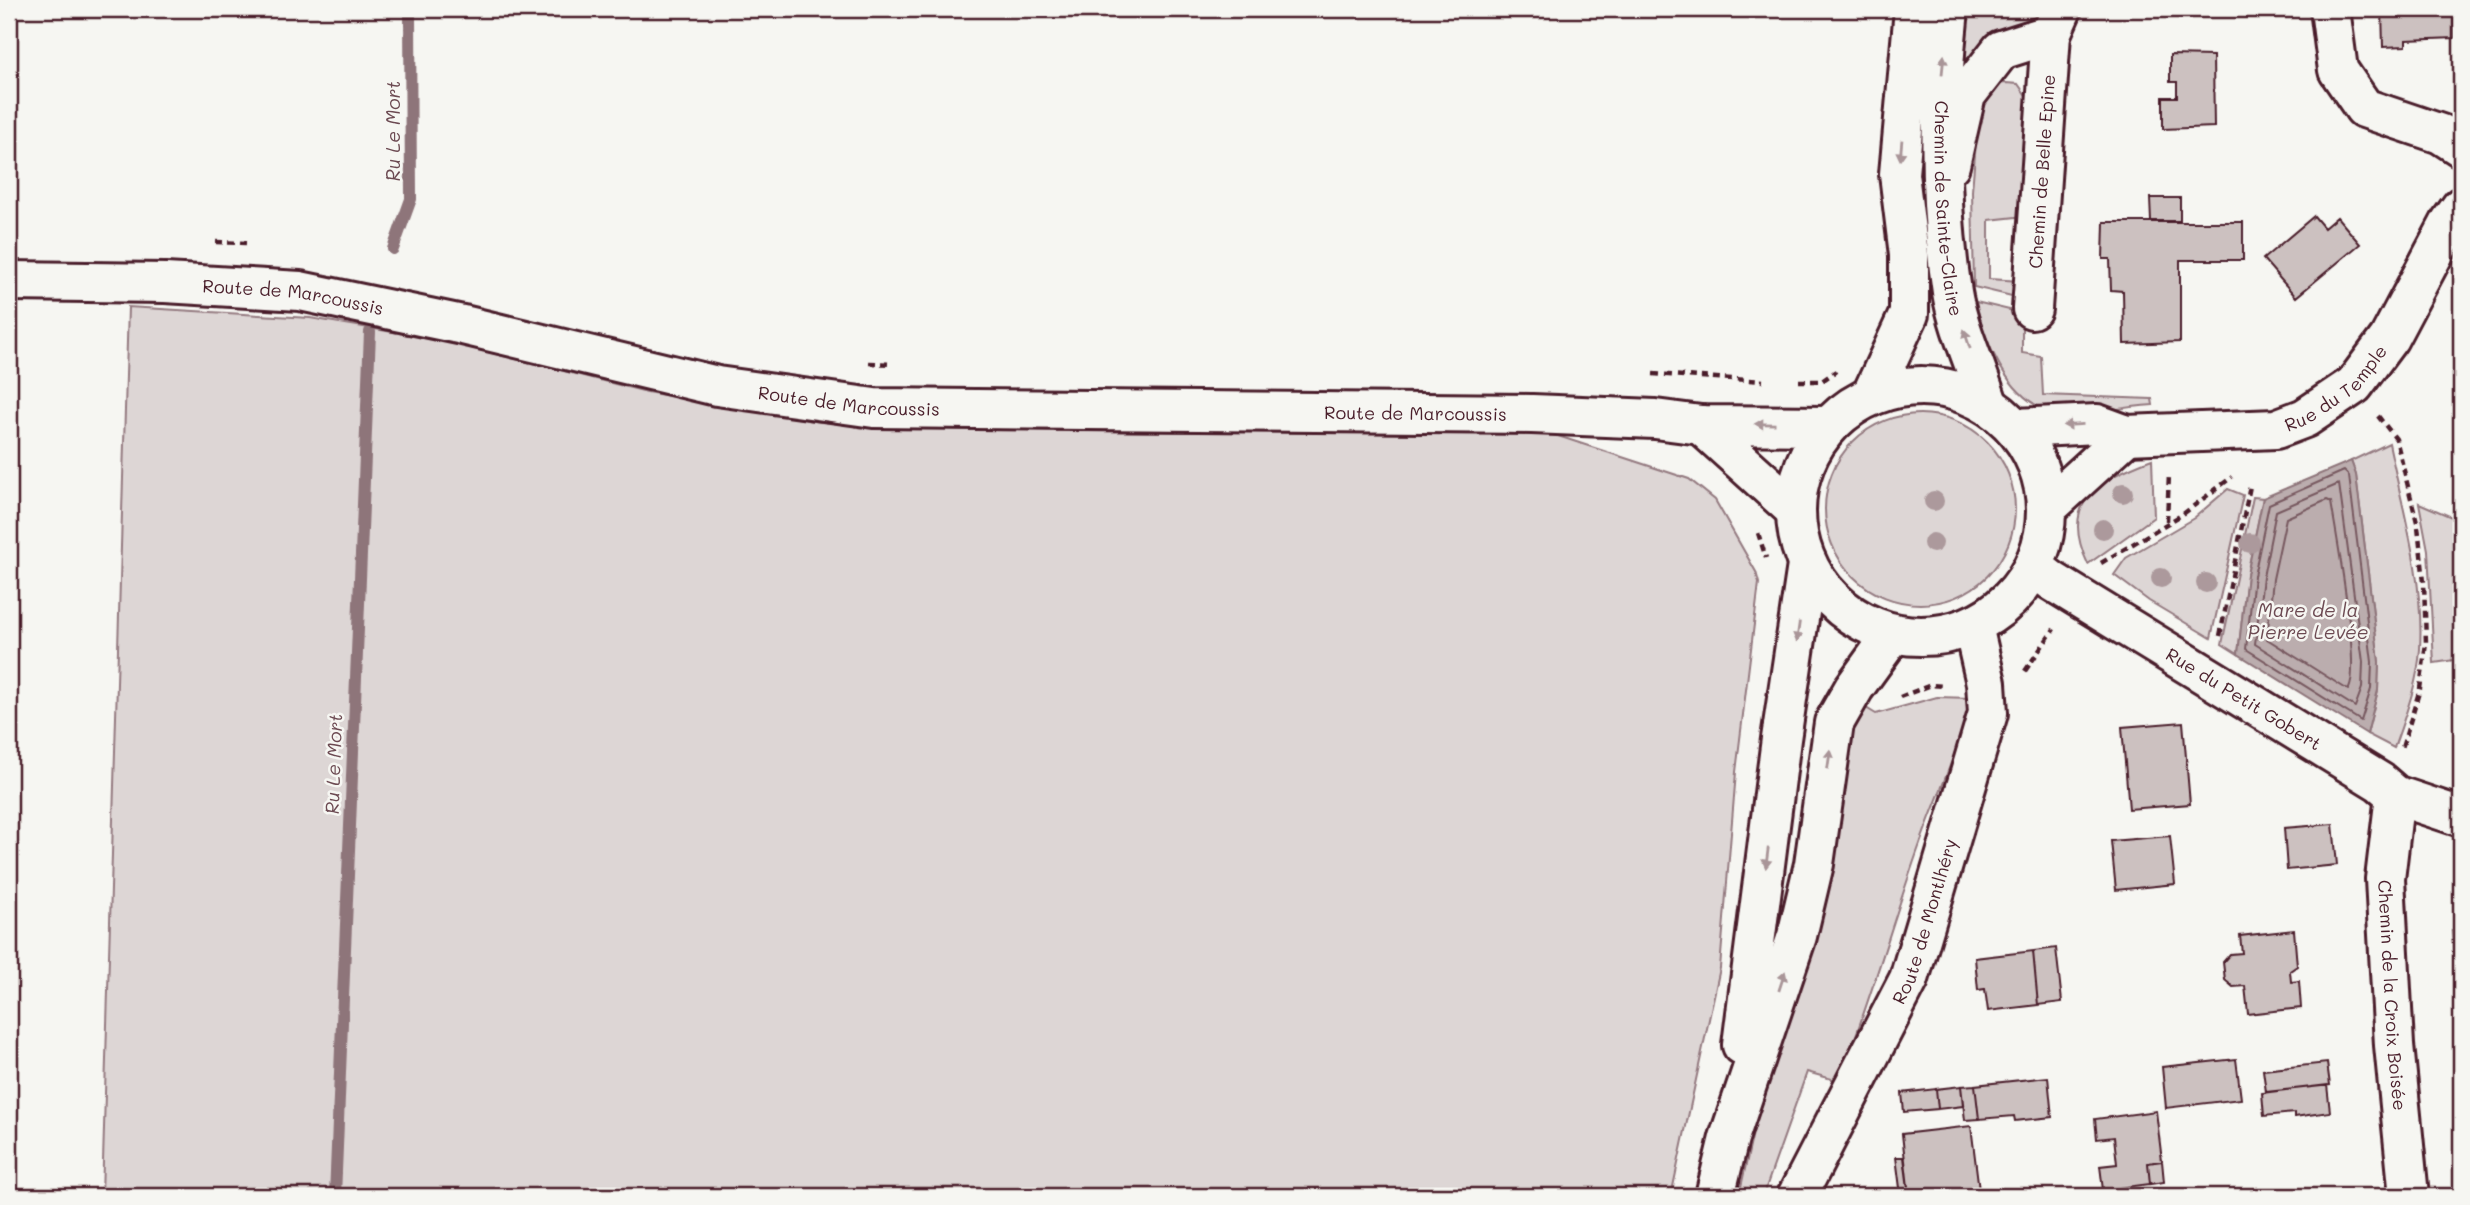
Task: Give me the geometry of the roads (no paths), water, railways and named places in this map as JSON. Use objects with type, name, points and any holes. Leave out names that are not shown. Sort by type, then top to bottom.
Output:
[{"type":"street","name":"Chemin de Sainte-Claire","points":[[1872,394],[1909,314],[1909,256],[1899,174],[1914,9]]},
{"type":"street","name":"Chemin de Sainte-Claire","points":[[1807,565],[1828,596],[1858,620],[1893,634],[1933,636],[1973,626],[2009,602],[2034,567],[2044,538],[2047,508],[2039,465],[2002,416],[1953,294],[1944,191],[1941,81],[1949,9]]},
{"type":"street","points":[[2330,9],[2338,70],[2364,108],[2441,134],[2461,148]]},
{"type":"street","name":"Chemin de Belle Epine","points":[[1944,191],[1966,95],[2001,50],[2056,22]]},
{"type":"street","name":"Chemin de Belle Epine","points":[[2032,309],[2056,22]]},
{"type":"street","name":"Rue du Temple","points":[[2002,416],[2097,424],[2127,435],[2276,429],[2305,418],[2354,385],[2389,338],[2461,207]]},
{"type":"street","name":"Route de Marcoussis","points":[[9,281],[165,283],[300,291],[463,325],[717,386],[873,408],[1532,414],[1655,419],[1701,425],[1828,426]]},
{"type":"street","points":[[1729,1138],[1781,739],[1807,565],[1798,538],[1795,510],[1799,479],[1806,460],[1828,426],[1847,408],[1872,394],[1910,385],[1951,388],[2002,416]]},
{"type":"street","points":[[1701,425],[1795,510]]},
{"type":"street","points":[[2047,508],[2127,435]]},
{"type":"street","name":"Rue du Petit Gobert","points":[[2034,567],[2052,581],[2363,771],[2398,777],[2461,817]]},
{"type":"street","name":"Route de Montlhéry","points":[[1797,1196],[1909,979],[1988,713],[1986,683],[1973,626]]},
{"type":"street","points":[[1715,1196],[1729,1138],[1797,936],[1814,864],[1834,723],[1854,688],[1893,634]]},
{"type":"street","name":"Chemin de la Croix Boisée","points":[[2398,777],[2385,879],[2394,1045],[2410,1196]]},
{"type":"water","name":"Mare de la Pierre Levée","points":[[2351,461],[2356,475],[2379,662],[2378,690],[2367,734],[2238,654],[2247,575],[2263,498]]},
{"type":"waterway","name":"Ru Le Mort","points":[[393,249],[411,199],[410,9]]},
{"type":"waterway","name":"Ru Le Mort","points":[[335,1196],[370,332]]}]
